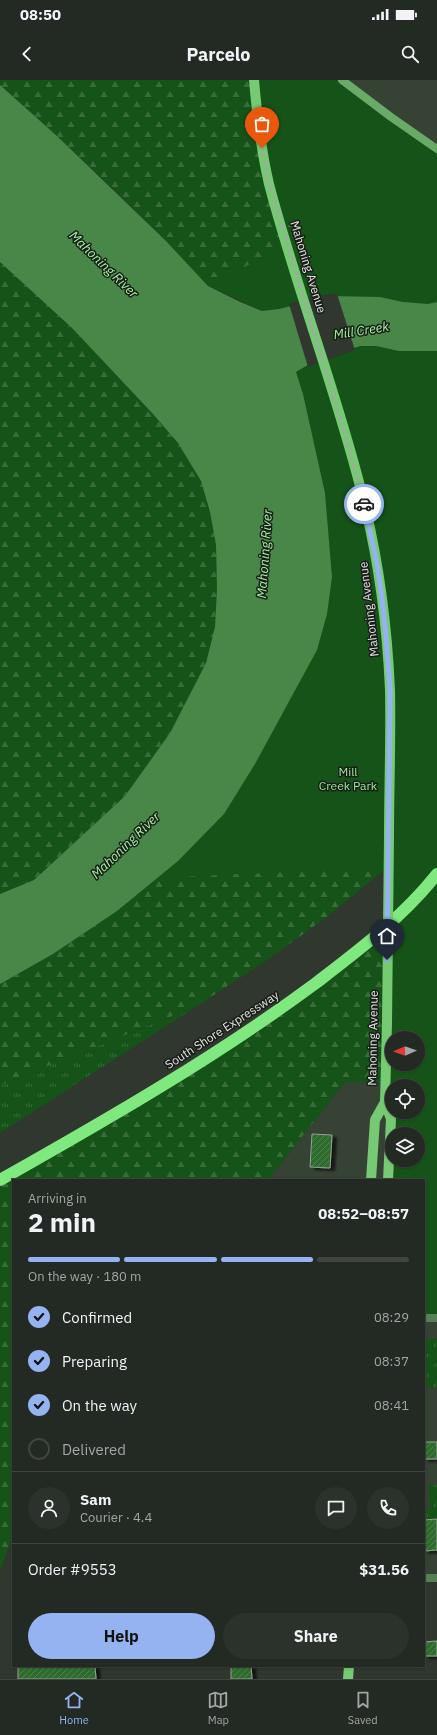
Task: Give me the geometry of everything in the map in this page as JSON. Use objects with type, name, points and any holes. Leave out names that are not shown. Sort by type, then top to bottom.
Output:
[{"type":"highway","name":"South Shore Expressway","points":[[0,1180],[93,1127],[195,1065],[278,1011],[349,958],[392,922],[437,874]]},
{"type":"main road","name":"Mahoning Avenue","points":[[254,80],[260,137],[269,183],[361,490],[379,577],[386,636],[390,690],[386,1079]]},
{"type":"main road","points":[[342,80],[391,118],[437,150]]},
{"type":"main road","name":"Mahoning Avenue","points":[[371,1179],[376,1120],[385,1102]]},
{"type":"main road","name":"Mahoning Avenue","points":[[388,1179],[391,1119]]},
{"type":"main road","points":[[348,1679],[349,1667]]},
{"type":"street","points":[[425,1318],[437,1318]]},
{"type":"street","points":[[425,1578],[437,1578]]},
{"type":"shaded area","points":[[342,80],[437,80],[437,149]]},
{"type":"shaded area","points":[[345,1082],[385,1082],[385,1119],[391,1119],[391,1127],[385,1127],[385,1167],[389,1167],[388,1179],[269,1179]]},
{"type":"shaded area","points":[[425,1318],[437,1318],[437,1578],[425,1578]]},
{"type":"green space","points":[[0,80],[254,80],[308,257],[208,286],[107,183],[0,85]]},
{"type":"green space","name":"Mill Creek Park","points":[[254,80],[342,80],[437,149],[437,1318],[425,1318],[425,1179],[388,1179],[389,1167],[425,1167],[425,1127],[391,1127],[391,1119],[425,1119],[425,1079],[385,1079],[385,1071],[425,1071],[425,1031],[386,1031],[388,867],[158,878],[224,814],[255,764],[317,650],[327,614],[332,577],[325,493],[303,394],[286,341],[262,311],[208,286],[298,239],[269,183]]},
{"type":"green space","points":[[0,262],[72,328],[153,414],[178,443],[201,481],[210,512],[216,545],[217,589],[215,627],[206,663],[170,733],[125,796],[34,880],[0,894]]},
{"type":"green space","points":[[400,511],[419,1031],[385,1031],[385,1071],[420,1071],[420,1079],[385,1079],[385,1082],[345,1082],[269,1179],[12,1179],[12,1538],[0,1571],[0,1180],[195,1065],[388,925],[388,867],[328,916],[270,958],[197,1006],[0,1085],[0,984],[53,954],[117,911],[317,650],[327,614],[332,577]]},
{"type":"green space","points":[[197,1006],[0,1133],[0,1085]]},
{"type":"green space","points":[[387,1119],[422,1119],[422,1127],[387,1127]]},
{"type":"green space","points":[[388,1167],[424,1167],[424,1179],[388,1179]]},
{"type":"green space","points":[[425,1339],[437,1339],[437,1387],[425,1388]]},
{"type":"green space","points":[[429,1485],[437,1485],[437,1519],[425,1520],[425,1511],[430,1510]]},
{"type":"water","points":[[0,85],[58,137],[166,241],[208,286],[262,311],[279,309],[330,296],[380,297],[403,302],[428,304],[437,302],[437,351],[399,351],[376,346],[360,346],[311,363],[296,372],[303,394],[325,493],[332,577],[327,614],[317,650],[255,764],[224,814],[178,861],[117,911],[53,954],[0,984],[0,894],[34,880],[125,796],[170,733],[206,663],[215,627],[217,589],[216,545],[210,512],[201,481],[178,443],[153,414],[72,328],[0,262]]},
{"type":"pier","points":[[337,294],[355,350],[308,367],[289,304],[307,298]]},
{"type":"building","points":[[312,1134],[332,1135],[330,1168],[310,1167]]},
{"type":"building","points":[[425,1442],[437,1442],[437,1459],[425,1459]]},
{"type":"building","points":[[437,1519],[437,1550],[425,1551],[425,1520]]},
{"type":"building","points":[[437,1641],[437,1656],[425,1656],[425,1642]]},
{"type":"building","points":[[18,1667],[95,1667],[96,1679],[18,1679]]},
{"type":"building","points":[[231,1667],[251,1667],[252,1679],[231,1679]]},
{"type":"way so far","points":[[262,148],[269,183],[348,444],[364,504]]},
{"type":"route","points":[[364,504],[381,590],[390,690],[387,960]]},
{"type":"water label","name":"Mahoning River","points":[[104,264]]},
{"type":"water label","name":"Mill Creek","points":[[361,330]]},
{"type":"water label","name":"Mahoning River","points":[[264,554]]},
{"type":"water label","name":"Mahoning River","points":[[125,845]]}]
